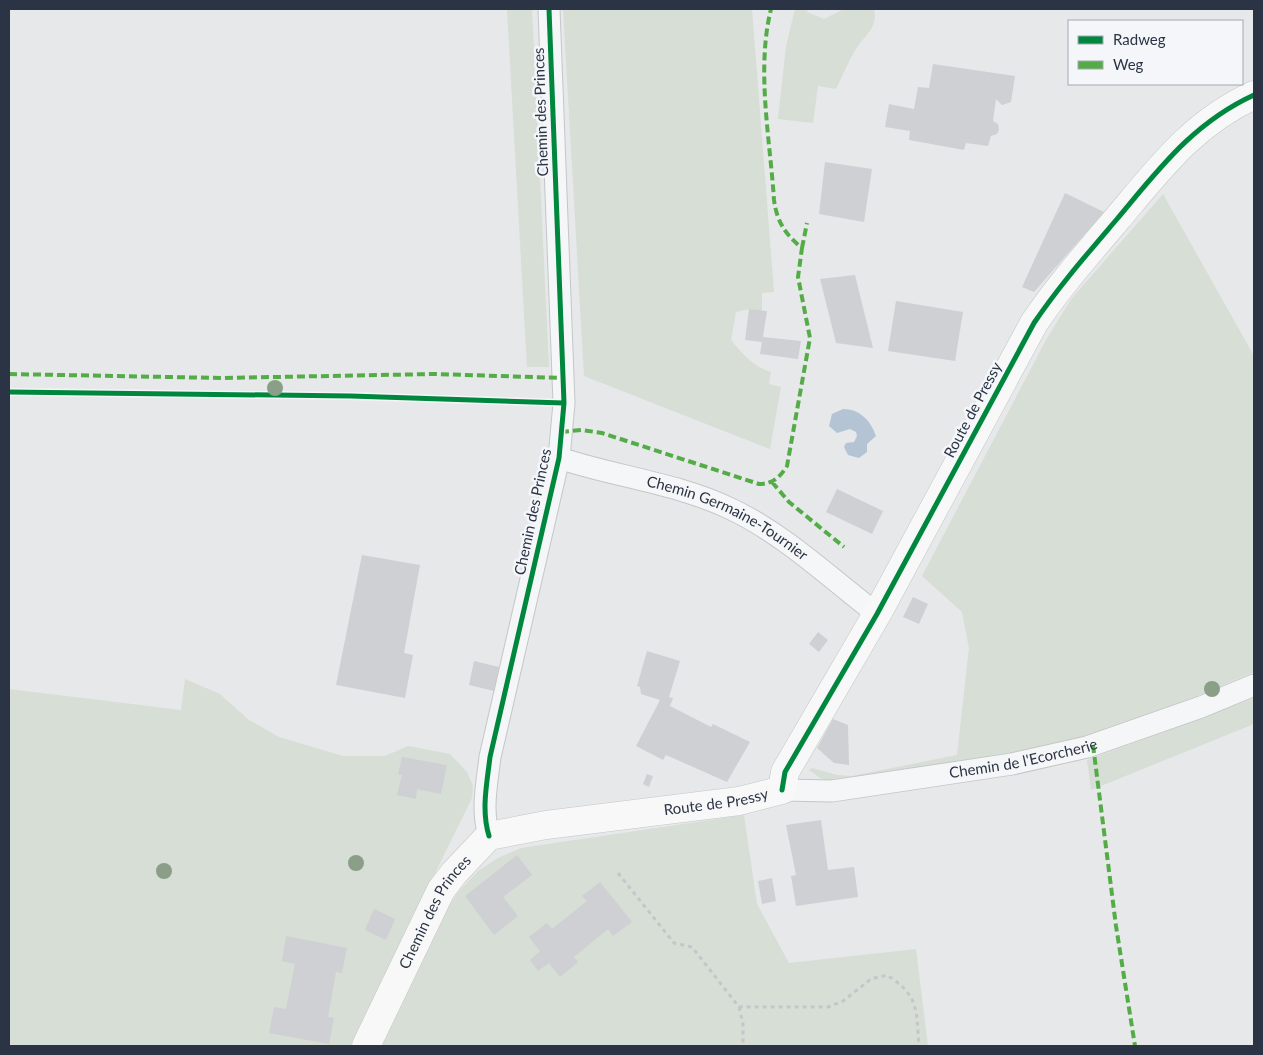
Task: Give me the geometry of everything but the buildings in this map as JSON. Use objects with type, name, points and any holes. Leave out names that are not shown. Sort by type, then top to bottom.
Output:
[{"type":"street","name":"Chemin des Princes","points":[[366,1046],[442,890],[454,873],[489,836],[485,825],[485,803],[490,757],[559,458],[564,403],[549,9]]},
{"type":"street","name":"Route de Pressy","points":[[489,836],[546,825],[739,801],[782,790],[785,772],[876,614],[1016,355],[1054,292],[1183,143],[1217,114],[1254,94]]},
{"type":"street","name":"Chemin Germaine-Tournier","points":[[559,458],[596,470],[675,488],[731,509],[763,527],[876,614]]},
{"type":"street","name":"Chemin de l'Ecorcherie","points":[[782,790],[832,791],[1012,764],[1087,747],[1200,707],[1254,685]]},
{"type":"path","points":[[618,873],[674,943],[692,947],[738,1007],[743,1024],[743,1046]]},
{"type":"path","points":[[738,1007],[828,1007],[843,1001],[871,979],[887,975],[898,982],[914,1002],[919,1046]]},
{"type":"shaded area","points":[[507,9],[532,9],[549,367],[527,367]]},
{"type":"shaded area","points":[[563,9],[752,9],[774,292],[762,293],[762,311],[749,309],[736,312],[731,340],[753,363],[771,372],[769,384],[781,387],[770,449],[584,376]]},
{"type":"shaded area","points":[[795,9],[808,9],[807,12],[824,19],[844,9],[874,9],[875,15],[871,29],[855,51],[836,89],[818,86],[813,123],[778,119],[786,46]]},
{"type":"shaded area","points":[[1163,194],[1254,356],[1254,672],[1131,722],[1055,746],[974,762],[838,782],[820,778],[809,770],[812,768],[837,775],[852,776],[957,755],[969,648],[962,612],[922,576],[1047,338],[1072,298]]},
{"type":"shaded area","points":[[185,679],[220,694],[249,720],[279,737],[343,756],[385,756],[408,746],[450,754],[467,772],[473,786],[472,798],[350,1046],[9,1046],[9,689],[181,710]]},
{"type":"shaded area","points":[[1254,698],[1254,724],[1091,790],[1087,760]]},
{"type":"shaded area","points":[[744,815],[757,904],[789,963],[916,949],[928,1046],[382,1046],[440,920],[458,892],[478,871],[498,858],[521,848]]},
{"type":"water","points":[[843,409],[855,411],[864,417],[871,425],[876,436],[867,444],[867,452],[859,458],[848,455],[844,447],[846,443],[854,442],[857,436],[856,432],[850,429],[837,433],[829,426],[832,414]]},
{"type":"marked path","points":[[561,432],[582,430],[602,433],[759,484],[768,483],[776,479],[787,466],[810,338],[798,277],[802,248],[783,227],[777,215],[774,200],[764,80],[767,32],[771,9]]},
{"type":"marked path","points":[[802,248],[807,223]]},
{"type":"marked path","points":[[9,374],[221,378],[435,374],[563,378]]},
{"type":"marked path","points":[[772,482],[789,502],[844,547]]},
{"type":"marked path","points":[[1093,745],[1116,926],[1135,1046]]},
{"type":"cycle path","points":[[489,836],[485,806],[490,757],[559,458],[564,403],[549,9]]},
{"type":"cycle path","points":[[782,790],[785,772],[877,614],[1034,323],[1085,257],[1178,149],[1213,119],[1232,106],[1254,95]]},
{"type":"cycle path","points":[[9,392],[351,396],[564,403]]}]
